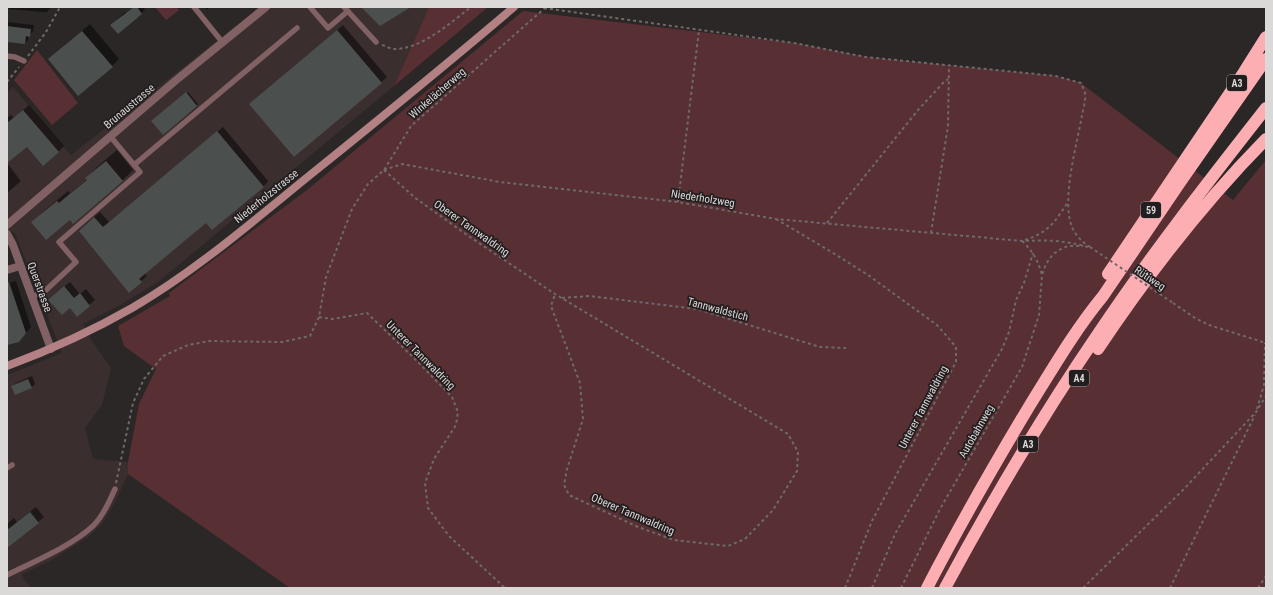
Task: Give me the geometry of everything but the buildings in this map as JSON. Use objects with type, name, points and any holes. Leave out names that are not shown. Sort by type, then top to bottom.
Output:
[{"type":"highway","name":"A3","points":[[1207,127],[1266,37]]},
{"type":"highway","points":[[1090,312],[1103,296],[1266,59]]},
{"type":"highway","name":"A3","points":[[945,588],[1009,474],[1051,405],[1098,334],[1169,233],[1266,108]]},
{"type":"highway","name":"59","points":[[1090,312],[1096,293],[1207,127]]},
{"type":"highway","name":"A4","points":[[954,588],[1016,476],[1058,408],[1105,338],[1168,250],[1225,182],[1266,139]]},
{"type":"highway","name":"A3","points":[[927,588],[978,492],[1066,347],[1090,312]]},
{"type":"main road","name":"Niederholzstrasse","points":[[7,366],[51,349],[93,329],[133,307],[196,265],[256,219],[514,7]]},
{"type":"street","name":"Brunaustrasse","points":[[7,225],[110,136],[266,7]]},
{"type":"street","name":"Querstrasse","points":[[7,234],[13,245],[51,349]]},
{"type":"street","points":[[7,270],[20,266]]},
{"type":"lane","points":[[194,7],[223,43]]},
{"type":"lane","points":[[310,7],[328,28],[346,9],[376,42]]},
{"type":"lane","points":[[134,165],[297,28]]},
{"type":"lane","points":[[7,56],[15,57],[24,61]]},
{"type":"lane","points":[[32,297],[46,290],[76,262],[59,242],[140,172],[110,136]]},
{"type":"lane","points":[[7,575],[71,542],[94,526],[115,489]]},
{"type":"path","points":[[7,82],[46,32],[60,7]]},
{"type":"path","points":[[376,42],[393,49],[410,46],[431,37],[471,7]]},
{"type":"path","points":[[545,8],[794,43],[866,57],[1056,76],[1081,83],[1085,94],[1080,132],[1072,167],[1069,201],[1070,220],[1072,228],[1078,237],[1090,247]]},
{"type":"path","name":"Winkelächerweg","points":[[319,316],[326,277],[352,210],[368,184],[384,170],[411,126],[545,8]]},
{"type":"path","points":[[678,202],[699,30]]},
{"type":"path","points":[[931,233],[948,126],[949,65]]},
{"type":"path","points":[[827,224],[918,110],[948,79]]},
{"type":"path","name":"Niederholzweg","points":[[384,170],[402,164],[500,182],[678,202],[776,219],[1022,241]]},
{"type":"path","name":"Oberer Tannwaldring","points":[[384,170],[426,206],[467,235],[555,294],[560,298],[788,434],[798,452],[797,471],[773,510],[745,539],[728,546],[674,540],[638,527],[569,495],[564,485],[567,469],[583,419],[580,383],[551,306],[555,294]]},
{"type":"path","points":[[1022,241],[1038,235],[1050,228],[1069,201]]},
{"type":"path","name":"Unterer Tannwaldring","points":[[776,219],[868,275],[937,325],[956,347],[956,362],[872,521],[845,588]]},
{"type":"path","name":"Rütiweg","points":[[1022,241],[1052,240],[1071,242],[1090,247],[1195,318],[1209,325],[1265,343]]},
{"type":"path","name":"Autobahnweg","points":[[1022,241],[1033,253],[1042,275]]},
{"type":"path","name":"Autobahnweg","points":[[901,588],[940,509],[1022,367],[1039,315],[1042,275],[1046,264],[1053,254],[1068,246],[1090,247]]},
{"type":"path","points":[[872,588],[896,534],[1002,349],[1009,332],[1016,300],[1024,284],[1033,253]]},
{"type":"path","name":"Tannwaldstich","points":[[560,298],[589,296],[697,309],[820,347],[846,348]]},
{"type":"path","name":"Unterer Tannwaldring","points":[[319,316],[332,319],[367,313],[452,397],[458,412],[456,425],[434,459],[425,483],[428,508],[449,536],[505,588]]},
{"type":"path","points":[[115,489],[134,403],[144,379],[162,356],[188,345],[210,341],[282,342],[310,336],[319,316]]},
{"type":"path","points":[[1083,588],[1183,490],[1256,412],[1264,385],[1265,343]]},
{"type":"path","points":[[1170,588],[1256,412],[1266,396]]},
{"type":"path","points":[[1258,588],[1266,576]]},
{"type":"shaded area","points":[[155,7],[176,7],[179,10],[166,20]]},
{"type":"shaded area","points":[[260,7],[429,7],[394,86],[158,282],[120,305],[83,324],[92,341],[111,368],[102,405],[85,428],[93,459],[128,462],[128,474],[114,504],[101,525],[88,537],[50,561],[22,574],[24,579],[32,588],[7,588],[7,375],[62,353],[15,233],[7,230],[7,93],[13,87],[71,155]]},
{"type":"shaded area","points":[[429,7],[488,7],[394,86]]},
{"type":"shaded area","points":[[523,11],[794,43],[866,57],[1056,76],[1081,83],[1233,200],[1266,160],[1266,588],[290,588],[128,474],[128,462],[139,404],[156,369],[124,346],[118,326],[170,296],[169,293],[307,190]]},
{"type":"shaded area","points":[[37,50],[78,103],[52,125],[14,80]]}]
